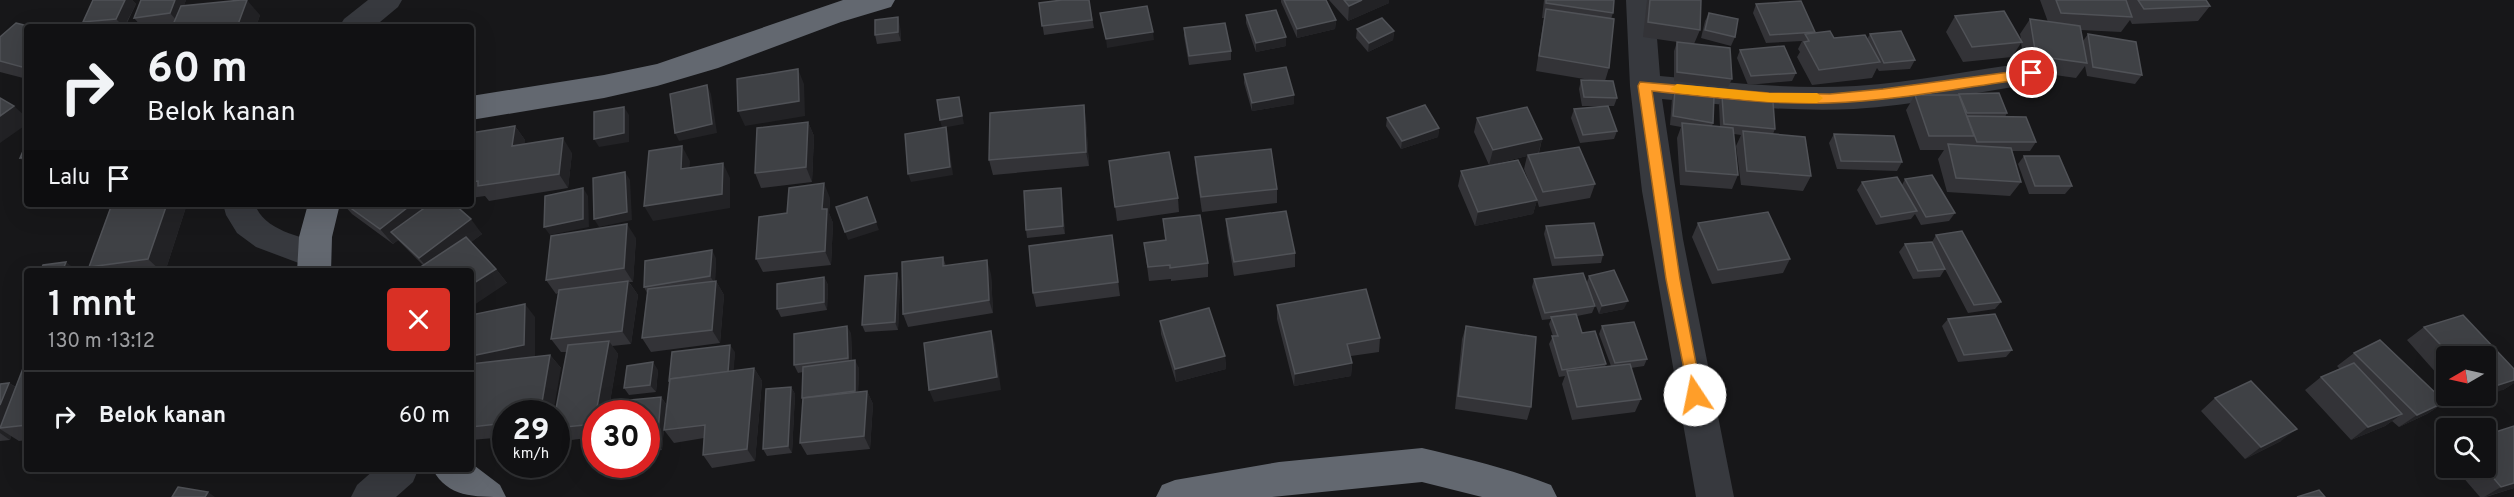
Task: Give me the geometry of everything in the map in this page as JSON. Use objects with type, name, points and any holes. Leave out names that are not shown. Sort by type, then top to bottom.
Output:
[{"type":"highway","points":[[474,107],[631,81],[681,69],[832,15],[881,0]]},
{"type":"highway","points":[[313,263],[318,221],[323,207]]},
{"type":"highway","points":[[1176,497],[1279,479],[1422,465],[1458,473],[1538,497]]},
{"type":"highway","points":[[454,472],[487,497]]},
{"type":"street","points":[[358,24],[388,0]]},
{"type":"street","points":[[1640,0],[1645,86],[1673,279],[1710,459],[1715,497]]},
{"type":"street","points":[[1645,86],[1769,97],[1830,98],[1883,94],[2032,73]]},
{"type":"street","points":[[240,207],[241,214],[258,233],[313,263]]},
{"type":"street","points":[[370,497],[398,472]]},
{"type":"building","points":[[93,0],[125,0],[116,19],[83,22]]},
{"type":"building","points":[[141,0],[175,0],[170,13],[134,18]]},
{"type":"building","points":[[247,0],[238,24],[173,24],[181,6]]},
{"type":"building","points":[[1089,0],[1092,20],[1042,26],[1039,3]]},
{"type":"building","points":[[1284,0],[1326,0],[1336,20],[1297,29]]},
{"type":"building","points":[[1344,0],[1362,0],[1349,6]]},
{"type":"building","points":[[1546,0],[1614,0],[1613,13],[1546,3]]},
{"type":"building","points":[[1650,0],[1701,0],[1700,30],[1648,22]]},
{"type":"building","points":[[2056,0],[2126,0],[2132,17],[2061,13]]},
{"type":"building","points":[[2138,0],[2206,0],[2210,6],[2144,9]]},
{"type":"building","points":[[1801,1],[1815,32],[1770,35],[1756,4]]},
{"type":"building","points":[[1147,6],[1153,32],[1106,39],[1100,13]]},
{"type":"building","points":[[1546,9],[1614,19],[1609,68],[1539,56]]},
{"type":"building","points":[[1276,10],[1286,37],[1256,43],[1246,15]]},
{"type":"building","points":[[2004,11],[2022,42],[1972,47],[1955,16]]},
{"type":"building","points":[[1709,13],[1738,19],[1735,37],[1705,30]]},
{"type":"building","points":[[898,17],[898,32],[875,35],[875,20]]},
{"type":"building","points":[[1382,18],[1394,31],[1369,43],[1357,29]]},
{"type":"building","points":[[2030,19],[2080,26],[2087,63],[2036,56]]},
{"type":"building","points":[[16,23],[24,25],[24,65],[22,67],[0,61],[0,37]]},
{"type":"building","points":[[1225,23],[1231,51],[1189,56],[1184,28]]},
{"type":"building","points":[[1830,31],[1834,38],[1865,35],[1880,62],[1819,70],[1804,42],[1809,41],[1805,34]]},
{"type":"building","points":[[1901,31],[1915,60],[1884,63],[1870,34]]},
{"type":"building","points":[[2088,34],[2136,42],[2142,75],[2093,67]]},
{"type":"building","points":[[1677,42],[1730,48],[1732,79],[1677,72]]},
{"type":"building","points":[[1784,46],[1796,73],[1751,76],[1740,50]]},
{"type":"building","points":[[1286,67],[1294,95],[1252,103],[1244,74]]},
{"type":"building","points":[[798,69],[799,101],[738,111],[737,79]]},
{"type":"building","points":[[1581,80],[1613,81],[1617,98],[1584,97]]},
{"type":"building","points":[[707,85],[712,124],[675,133],[670,94]]},
{"type":"building","points":[[1675,89],[1714,96],[1713,123],[1673,116]]},
{"type":"building","points":[[1999,93],[2007,113],[1967,113],[1959,94]]},
{"type":"building","points":[[1915,95],[1959,95],[1974,136],[1929,136]]},
{"type":"building","points":[[1722,96],[1773,102],[1775,129],[1724,124]]},
{"type":"building","points":[[959,97],[962,116],[940,120],[937,100]]},
{"type":"building","points":[[0,98],[14,106],[0,116]]},
{"type":"building","points":[[1084,105],[1086,152],[989,160],[990,113]]},
{"type":"building","points":[[1425,105],[1439,128],[1402,141],[1387,118]]},
{"type":"building","points":[[1608,106],[1617,131],[1583,135],[1574,109]]},
{"type":"building","points":[[624,107],[624,133],[594,139],[594,112]]},
{"type":"building","points":[[1527,107],[1542,139],[1493,150],[1477,118]]},
{"type":"building","points":[[1967,116],[2026,117],[2036,142],[1977,142]]},
{"type":"building","points":[[808,122],[806,167],[755,173],[757,128]]},
{"type":"building","points":[[1682,123],[1733,128],[1738,175],[1686,171]]},
{"type":"building","points":[[515,126],[512,146],[563,138],[559,174],[478,186],[478,181],[474,182],[474,133]]},
{"type":"building","points":[[946,127],[950,167],[908,174],[905,134]]},
{"type":"building","points":[[1743,131],[1805,137],[1811,176],[1747,171]]},
{"type":"building","points":[[1834,134],[1894,136],[1902,162],[1841,161]]},
{"type":"building","points":[[1948,144],[2011,148],[2021,182],[1956,178]]},
{"type":"building","points":[[682,146],[681,169],[723,163],[722,194],[644,206],[649,151]]},
{"type":"building","points":[[1579,147],[1595,184],[1543,192],[1528,155]]},
{"type":"building","points":[[1271,149],[1277,189],[1201,197],[1195,157]]},
{"type":"building","points":[[1169,152],[1178,198],[1115,207],[1109,161]]},
{"type":"building","points":[[2024,156],[2059,156],[2072,186],[2035,186]]},
{"type":"building","points":[[1518,160],[1537,200],[1478,212],[1461,171]]},
{"type":"building","points":[[625,172],[627,212],[594,219],[593,178]]},
{"type":"building","points":[[1932,175],[1955,213],[1926,217],[1905,179]]},
{"type":"building","points":[[1897,177],[1917,211],[1881,217],[1862,182]]},
{"type":"building","points":[[824,183],[822,209],[827,209],[825,251],[756,259],[759,217],[787,213],[789,188]]},
{"type":"building","points":[[583,188],[583,219],[544,227],[545,196]]},
{"type":"building","points":[[1061,188],[1063,226],[1026,230],[1024,191]]},
{"type":"building","points":[[867,197],[876,222],[845,232],[836,207]]},
{"type":"building","points":[[111,207],[166,207],[148,259],[89,267]]},
{"type":"building","points":[[349,207],[408,207],[380,229]]},
{"type":"building","points":[[426,207],[457,207],[471,219],[419,258],[391,232]]},
{"type":"building","points":[[1286,211],[1295,253],[1234,262],[1226,219]]},
{"type":"building","points":[[1768,212],[1790,259],[1718,270],[1698,223]]},
{"type":"building","points":[[1200,215],[1208,263],[1170,268],[1170,265],[1148,267],[1144,243],[1166,240],[1163,219]]},
{"type":"building","points":[[1594,223],[1603,255],[1555,258],[1546,226]]},
{"type":"building","points":[[627,224],[624,268],[546,280],[551,236]]},
{"type":"building","points":[[1962,231],[2001,302],[1974,305],[1936,235]]},
{"type":"building","points":[[1112,235],[1118,282],[1033,293],[1029,246]]},
{"type":"building","points":[[466,237],[496,269],[474,283],[474,268],[419,268]]},
{"type":"building","points":[[1932,242],[1945,269],[1918,271],[1905,244]]},
{"type":"building","points":[[712,250],[710,276],[644,287],[645,261]]},
{"type":"building","points":[[943,257],[943,266],[987,260],[989,300],[903,314],[902,262]]},
{"type":"building","points":[[66,262],[64,268],[42,268],[43,265]]},
{"type":"building","points":[[1614,270],[1628,301],[1602,306],[1589,276]]},
{"type":"building","points":[[897,273],[895,322],[862,325],[865,276]]},
{"type":"building","points":[[1583,273],[1595,306],[1545,313],[1534,279]]},
{"type":"building","points":[[824,277],[824,302],[777,309],[777,284]]},
{"type":"building","points":[[628,281],[622,331],[551,339],[559,290]]},
{"type":"building","points":[[716,281],[712,330],[642,338],[648,289]]},
{"type":"building","points":[[1366,289],[1380,338],[1347,344],[1352,363],[1295,374],[1277,305]]},
{"type":"building","points":[[525,304],[524,345],[474,355],[474,314]]},
{"type":"building","points":[[1209,308],[1225,356],[1175,369],[1160,321]]},
{"type":"building","points":[[1576,314],[1582,333],[1595,331],[1606,364],[1562,370],[1552,336],[1558,336],[1551,317]]},
{"type":"building","points":[[1995,314],[2012,350],[1964,355],[1948,319]]},
{"type":"building","points":[[2463,315],[2492,346],[2442,346],[2424,327]]},
{"type":"building","points":[[1634,322],[1647,359],[1615,363],[1602,326]]},
{"type":"building","points":[[847,326],[848,358],[794,365],[794,334]]},
{"type":"building","points":[[1466,326],[1536,337],[1531,407],[1458,396]]},
{"type":"building","points":[[991,331],[997,377],[929,390],[924,343]]},
{"type":"building","points":[[2380,340],[2436,393],[2436,406],[2417,415],[2354,353]]},
{"type":"building","points":[[609,341],[598,400],[582,400],[582,425],[570,427],[570,400],[558,400],[568,345]]},
{"type":"building","points":[[730,345],[728,372],[670,379],[669,381],[672,352]]},
{"type":"building","points":[[2496,350],[2514,369],[2514,380],[2496,386]]},
{"type":"building","points":[[550,355],[542,400],[492,400],[492,425],[474,427],[474,364]]},
{"type":"building","points":[[855,360],[855,391],[802,398],[803,367]]},
{"type":"building","points":[[653,362],[650,385],[624,388],[627,366]]},
{"type":"building","points":[[2354,363],[2402,414],[2368,427],[2321,377]]},
{"type":"building","points":[[1630,364],[1641,399],[1577,407],[1567,371]]},
{"type":"building","points":[[24,366],[24,425],[0,428]]},
{"type":"building","points":[[754,368],[747,449],[703,455],[705,425],[664,430],[670,379]]},
{"type":"building","points":[[2251,381],[2297,429],[2261,447],[2215,398]]},
{"type":"building","points":[[9,383],[0,405],[0,384]]},
{"type":"building","points":[[791,387],[788,446],[763,449],[766,389]]},
{"type":"building","points":[[867,391],[864,436],[800,443],[803,398]]},
{"type":"building","points":[[661,397],[660,408],[660,400],[630,400]]},
{"type":"building","points":[[2514,426],[2514,483],[2501,487],[2493,478],[2496,478],[2496,432]]},
{"type":"building","points":[[178,487],[208,492],[205,497],[172,497]]},
{"type":"building","points":[[2319,490],[2325,497],[2297,497]]},
{"type":"slow traffic","points":[[1677,89],[1769,97],[1817,98]]},
{"type":"route","points":[[1695,395],[1673,279],[1645,86],[1769,97],[1830,98],[1883,94],[2032,73]]}]
